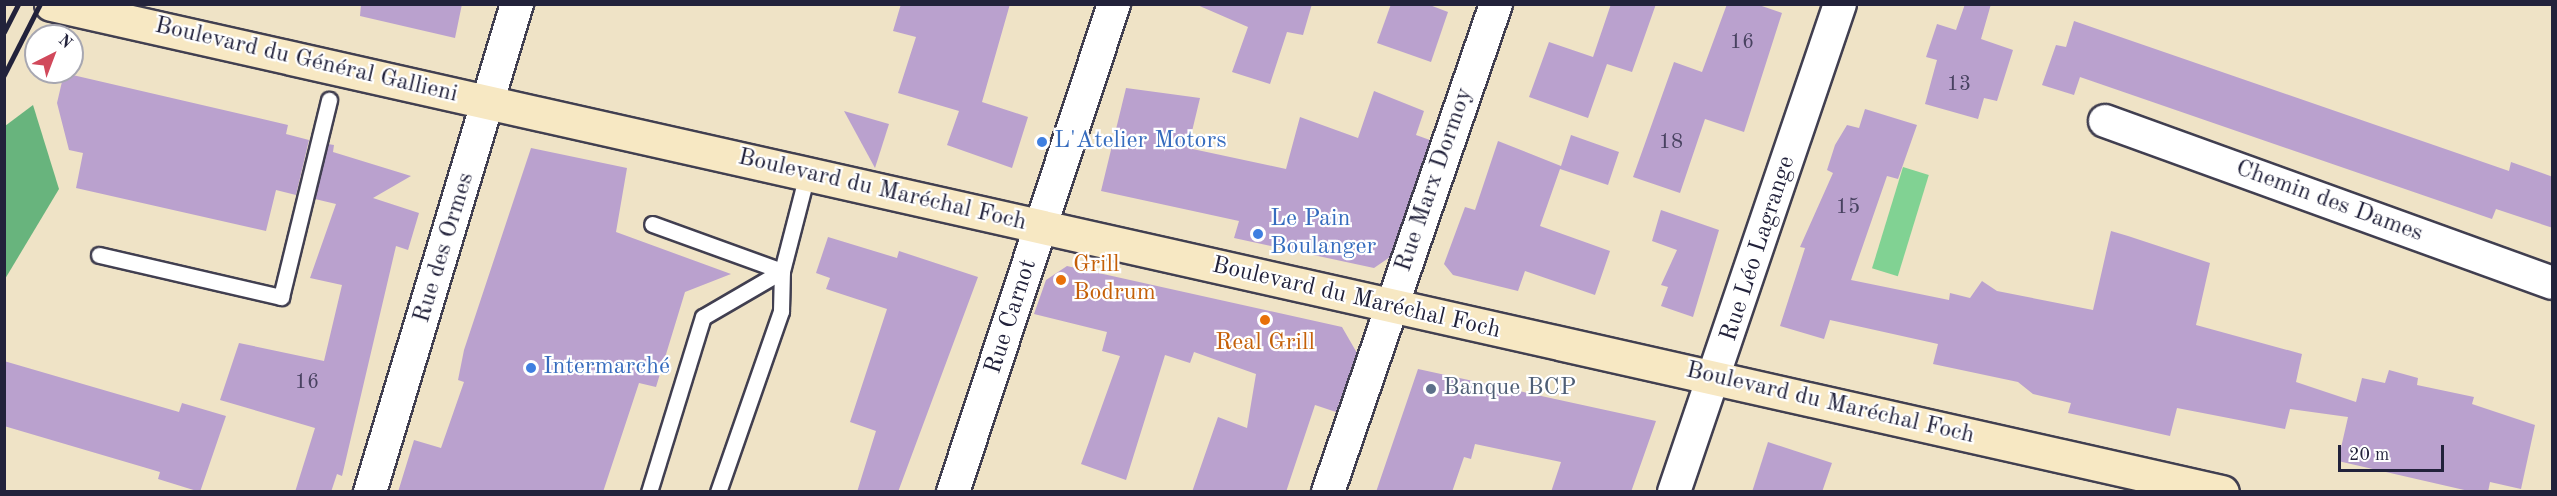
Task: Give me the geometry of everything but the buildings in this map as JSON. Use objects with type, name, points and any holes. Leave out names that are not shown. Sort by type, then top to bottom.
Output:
[{"type":"main road","name":"Boulevard du Général Gallieni","points":[[51,4],[490,102]]},
{"type":"main road","name":"Boulevard du Maréchal Foch","points":[[490,102],[1390,308],[2222,492]]},
{"type":"street","name":"Rue des Ormes","points":[[370,492],[490,102],[517,4]]},
{"type":"street","name":"Rue Carnot","points":[[953,492],[1114,4]]},
{"type":"street","name":"Rue Marx Dormoy","points":[[1328,492],[1496,4]]},
{"type":"street","name":"Rue Léo Lagrange","points":[[1674,492],[1840,4]]},
{"type":"street","name":"Chemin des Dames","points":[[2105,122],[2553,284]]},
{"type":"lane","points":[[99,255],[281,297],[329,100]]},
{"type":"lane","points":[[718,492],[781,311],[782,271],[807,174]]},
{"type":"lane","points":[[652,224],[782,271]]},
{"type":"lane","points":[[649,492],[703,317],[782,271]]},
{"type":"green space","points":[[33,105],[59,189],[5,279],[5,126]]},
{"type":"green space","points":[[1903,167],[1929,175],[1898,276],[1872,268]]},
{"type":"railway","points":[[4,32],[18,4]]},
{"type":"railway","points":[[4,75],[40,4]]},
{"type":"place","name":"L'Atelier Motors","points":[[1042,142]]},
{"type":"place","name":"Le Pain Boulanger","points":[[1258,234]]},
{"type":"place","name":"Grill Bodrum","points":[[1061,280]]},
{"type":"place","name":"Real Grill","points":[[1265,320]]},
{"type":"place","name":"Intermarché","points":[[531,368]]},
{"type":"place","name":"Banque BCP","points":[[1431,389]]}]
